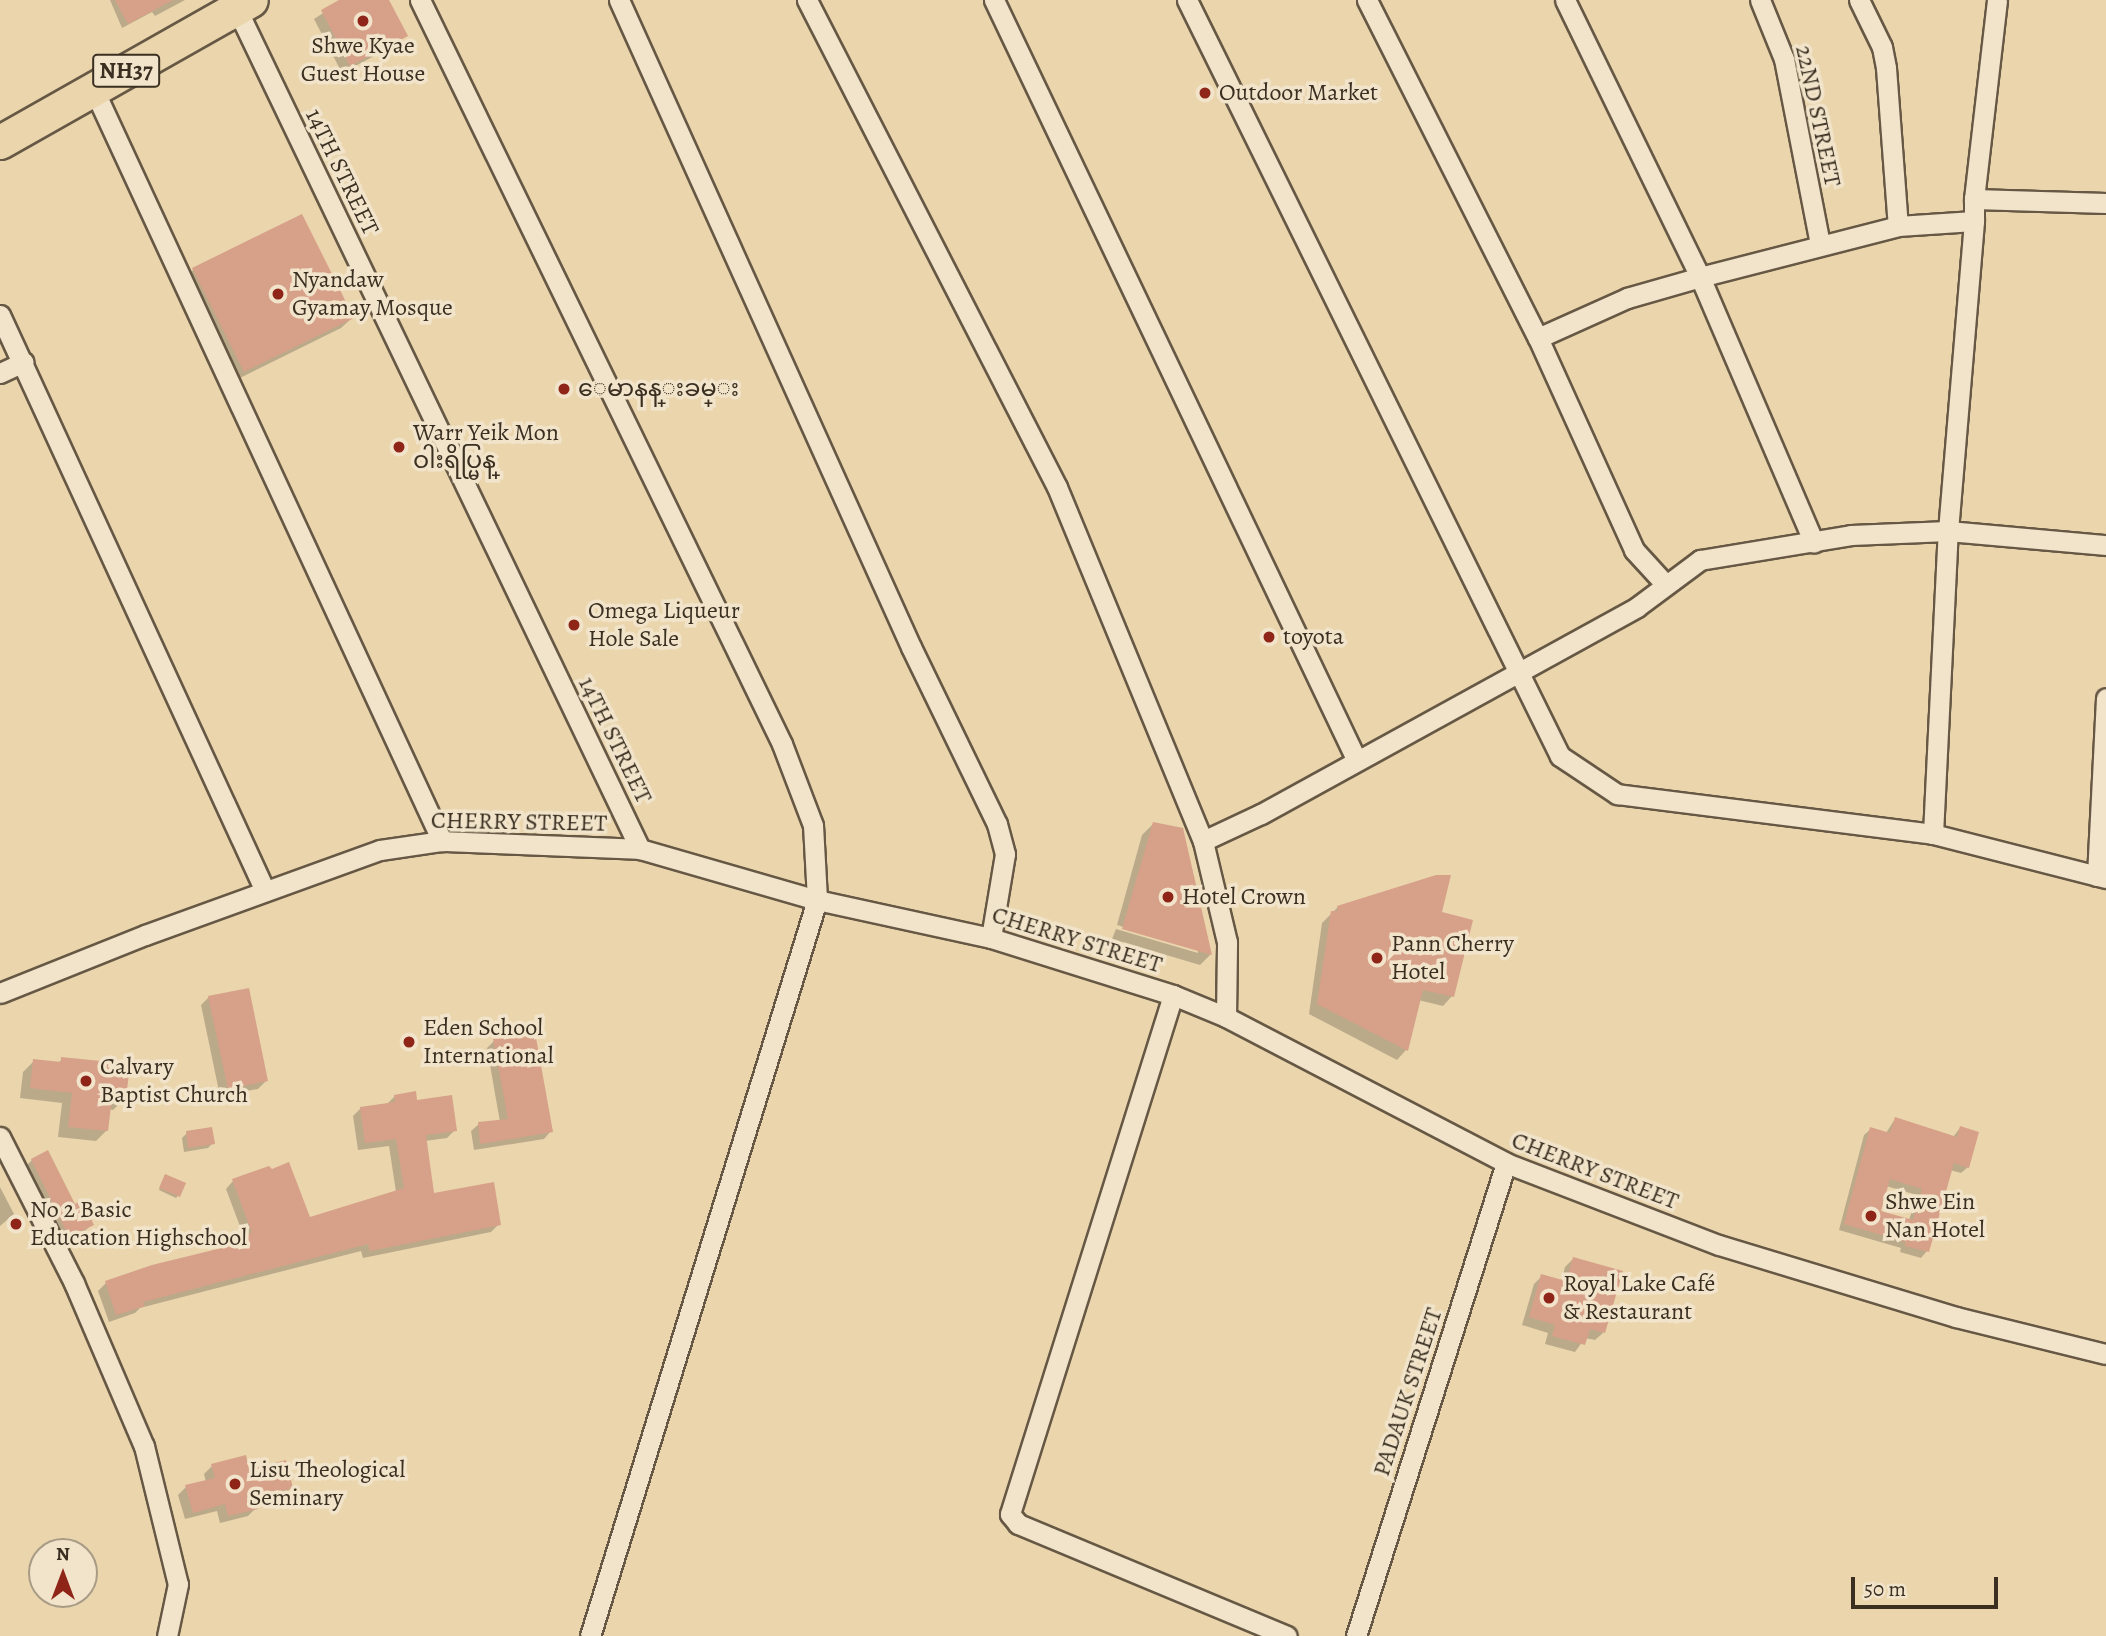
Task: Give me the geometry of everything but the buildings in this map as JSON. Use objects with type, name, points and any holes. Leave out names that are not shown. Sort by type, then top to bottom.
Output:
[{"type":"highway","name":"NH37","points":[[0,142],[94,90],[240,3]]},
{"type":"street","points":[[420,0],[782,744],[813,825],[817,900],[590,1636]]},
{"type":"street","points":[[619,0],[911,647],[997,824],[1005,854],[991,937]]},
{"type":"street","points":[[807,0],[1057,487],[1203,841],[1227,942],[1226,1017]]},
{"type":"street","points":[[993,0],[1356,759]]},
{"type":"street","points":[[1187,0],[1560,756],[1617,794],[1933,834],[2102,877],[2106,698]]},
{"type":"street","points":[[1565,0],[1700,277],[1814,543]]},
{"type":"street","name":"22ND STREET","points":[[1760,0],[1783,59],[1821,244]]},
{"type":"street","points":[[1859,0],[1882,47],[1886,68],[1898,226]]},
{"type":"street","points":[[1933,834],[1948,531],[1975,199],[1997,0]]},
{"type":"street","points":[[1374,2],[1538,338],[1634,550],[1665,584]]},
{"type":"street","name":"14TH STREET","points":[[240,3],[640,849]]},
{"type":"street","points":[[94,90],[442,841]]},
{"type":"street","points":[[1975,199],[2106,203]]},
{"type":"street","points":[[1538,338],[1627,298],[1821,244],[1898,226],[1974,221]]},
{"type":"street","points":[[0,315],[24,362],[265,891]]},
{"type":"street","points":[[0,373],[24,362]]},
{"type":"street","points":[[1203,841],[1261,814],[1356,759],[1637,607],[1700,560],[1851,535],[1948,531],[2106,545]]},
{"type":"street","name":"CHERRY STREET","points":[[0,993],[265,891],[380,850],[442,841],[640,849],[817,900],[991,937],[1173,995],[1226,1017],[1506,1163],[1719,1245],[1956,1317],[2102,1356]]},
{"type":"street","points":[[1173,995],[1010,1514],[1018,1524],[1287,1636]]},
{"type":"street","points":[[0,1137],[74,1283],[144,1446],[178,1584],[167,1636]]},
{"type":"street","name":"PADAUK STREET","points":[[1356,1636],[1506,1163]]},
{"type":"place","name":"Shwe Kyae Guest House","points":[[363,21]]},
{"type":"place","name":"Outdoor Market","points":[[1205,93]]},
{"type":"place","name":"Nyandaw Gyamay Mosque","points":[[278,294]]},
{"type":"place","name":"ေမာနန္းခမ္း","points":[[564,389]]},
{"type":"place","name":"Warr Yeik Mon ဝါးရိပ္မြန္","points":[[399,447]]},
{"type":"place","name":"Omega Liqueur Hole Sale","points":[[574,625]]},
{"type":"place","name":"toyota","points":[[1269,637]]},
{"type":"place","name":"Hotel Crown","points":[[1168,897]]},
{"type":"place","name":"Pann Cherry Hotel","points":[[1377,958]]},
{"type":"place","name":"Eden School International","points":[[409,1042]]},
{"type":"place","name":"Calvary Baptist Church","points":[[86,1081]]},
{"type":"place","name":"Shwe Ein Nan Hotel","points":[[1871,1216]]},
{"type":"place","name":"No 2 Basic Education Highschool","points":[[16,1224]]},
{"type":"place","name":"Royal Lake Café & Restaurant","points":[[1549,1298]]},
{"type":"place","name":"Lisu Theological Seminary","points":[[235,1484]]}]
